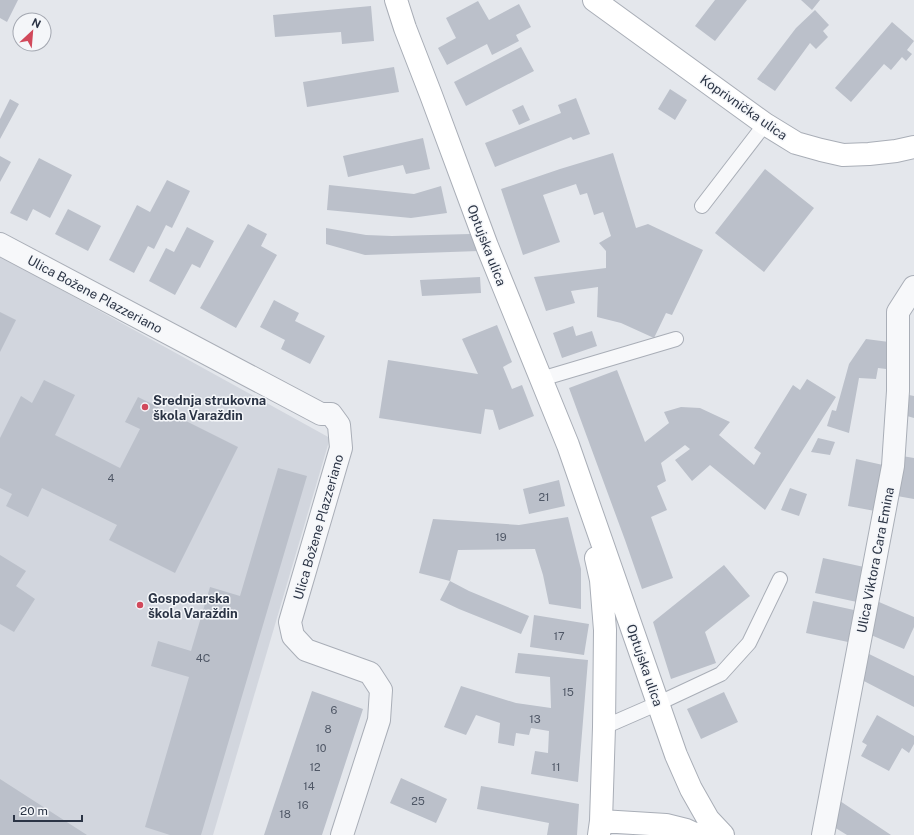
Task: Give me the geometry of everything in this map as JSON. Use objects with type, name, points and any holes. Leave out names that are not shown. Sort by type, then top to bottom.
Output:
[{"type":"main road","name":"Optujska ulica","points":[[396,0],[405,28],[487,246],[561,426],[676,754],[691,789],[708,819],[722,835]]},
{"type":"main road","name":"Koprivnička ulica","points":[[594,0],[765,124],[796,143],[843,155],[870,154],[914,147]]},
{"type":"main road","name":"Optujska ulica","points":[[583,488],[591,537],[601,580],[606,630],[600,828]]},
{"type":"main road","points":[[600,828],[666,825],[686,830],[697,835]]},
{"type":"street","name":"Ulica Božene Plazzeriano","points":[[0,244],[321,414],[331,414],[339,425],[341,448],[290,622],[293,636],[306,650],[370,673],[381,690],[380,720],[342,835]]},
{"type":"street","name":"Ulica Viktora Cara Emina","points":[[823,835],[893,466],[898,390],[898,312],[914,287]]},
{"type":"lane","points":[[702,206],[765,124]]},
{"type":"lane","points":[[541,379],[676,339]]},
{"type":"lane","points":[[604,727],[721,674],[749,643],[780,579]]},
{"type":"shaded area","name":"Gospodarska škola Varaždin","points":[[0,256],[330,438],[213,835],[0,835]]},
{"type":"building","points":[[0,0],[18,0],[7,22],[0,18]]},
{"type":"building","points":[[715,0],[747,0],[715,41],[695,26]]},
{"type":"building","points":[[801,0],[820,0],[812,10]]},
{"type":"building","points":[[478,1],[489,20],[519,4],[531,27],[516,35],[519,41],[492,55],[487,44],[447,65],[438,48],[456,38],[446,18]]},
{"type":"building","points":[[371,6],[374,41],[342,44],[341,32],[275,37],[273,15]]},
{"type":"building","points":[[815,10],[829,25],[823,31],[828,37],[816,49],[810,43],[775,91],[757,79],[796,28]]},
{"type":"building","points":[[892,22],[914,41],[907,50],[912,54],[906,61],[902,57],[891,70],[884,64],[851,102],[835,88]]},
{"type":"building","points":[[521,47],[534,71],[466,106],[454,82]]},
{"type":"building","points":[[394,67],[399,92],[307,107],[303,82]]},
{"type":"building","points":[[670,89],[687,100],[675,120],[658,109]]},
{"type":"building","points":[[576,98],[590,134],[573,140],[571,137],[495,167],[485,143],[561,113],[558,105]]},
{"type":"building","points":[[10,99],[19,104],[0,139],[0,119]]},
{"type":"building","points":[[523,105],[530,120],[519,125],[512,110]]},
{"type":"building","points":[[423,138],[430,169],[406,174],[403,165],[348,177],[343,156]]},
{"type":"building","points":[[613,153],[636,228],[648,224],[703,250],[672,315],[666,313],[654,338],[621,323],[597,317],[598,287],[571,291],[575,303],[546,311],[534,277],[606,268],[606,251],[599,243],[611,236],[603,212],[594,215],[587,193],[580,195],[576,184],[543,195],[560,242],[523,255],[501,189]]},
{"type":"building","points":[[0,156],[11,162],[0,182]]},
{"type":"building","points":[[39,158],[72,175],[50,218],[33,209],[27,221],[10,213]]},
{"type":"building","points":[[765,169],[814,208],[764,272],[715,233]]},
{"type":"building","points":[[167,180],[190,191],[172,228],[166,225],[154,249],[148,246],[134,273],[109,260],[137,205],[150,212]]},
{"type":"building","points":[[329,185],[414,194],[441,186],[447,213],[411,218],[327,210]]},
{"type":"building","points":[[68,209],[101,226],[88,251],[55,234]]},
{"type":"building","points":[[248,224],[267,234],[261,246],[277,255],[236,328],[200,308]]},
{"type":"building","points":[[187,227],[214,241],[200,268],[192,264],[175,295],[149,281],[166,248],[174,252]]},
{"type":"building","points":[[326,228],[366,235],[392,236],[470,234],[479,251],[365,255],[326,244]]},
{"type":"building","points":[[480,277],[481,293],[422,296],[420,280]]},
{"type":"building","points":[[274,300],[299,313],[295,321],[325,336],[310,364],[281,349],[285,340],[260,327]]},
{"type":"building","points":[[0,312],[16,320],[0,352]]},
{"type":"building","points":[[497,325],[512,362],[503,367],[512,389],[522,385],[534,416],[499,430],[493,410],[485,409],[481,434],[379,418],[388,360],[478,374],[462,339]]},
{"type":"building","points":[[573,326],[576,336],[592,331],[597,346],[562,358],[553,333]]},
{"type":"building","points":[[866,339],[889,342],[886,369],[878,368],[876,379],[859,378],[849,433],[827,426],[832,410],[836,411],[849,364]]},
{"type":"building","points":[[617,370],[645,442],[669,423],[664,412],[681,407],[700,408],[730,422],[719,435],[754,465],[761,453],[754,448],[793,385],[800,390],[807,379],[836,397],[765,510],[710,465],[692,481],[675,460],[690,449],[685,445],[661,463],[666,481],[657,486],[667,510],[651,517],[673,578],[642,589],[569,388]]},
{"type":"building","points":[[44,380],[75,395],[55,435],[120,468],[140,429],[125,422],[138,397],[238,447],[175,573],[109,540],[117,525],[42,488],[28,517],[6,506],[12,494],[0,488],[0,438],[21,396],[32,403]]},
{"type":"building","points":[[909,395],[914,396],[914,418],[907,416]]},
{"type":"building","points":[[818,438],[835,442],[830,455],[811,452]]},
{"type":"building","points":[[902,456],[914,458],[914,499],[897,496]]},
{"type":"building","points":[[856,459],[883,465],[875,511],[848,506]]},
{"type":"building","points":[[278,468],[307,476],[201,835],[170,835],[145,827],[189,677],[151,666],[158,641],[191,651],[210,587],[240,596]]},
{"type":"building","points":[[559,480],[565,506],[529,514],[523,489]]},
{"type":"building","points":[[790,488],[807,494],[799,516],[781,510]]},
{"type":"building","points":[[568,517],[581,569],[581,609],[549,604],[543,575],[535,549],[458,550],[450,581],[419,573],[433,519],[519,525]]},
{"type":"building","points":[[0,555],[26,571],[16,586],[35,599],[14,632],[0,624]]},
{"type":"building","points":[[823,558],[864,567],[857,602],[815,593]]},
{"type":"building","points":[[724,565],[750,596],[705,632],[716,663],[671,679],[653,622]]},
{"type":"building","points":[[450,581],[469,591],[529,616],[521,634],[440,600]]},
{"type":"building","points":[[813,601],[854,610],[848,642],[806,633]]},
{"type":"building","points":[[879,602],[914,617],[914,627],[904,649],[871,635]]},
{"type":"building","points":[[534,615],[589,624],[584,655],[530,647]]},
{"type":"building","points":[[865,652],[914,676],[914,707],[860,679]]},
{"type":"building","points":[[518,653],[588,660],[578,782],[531,774],[535,751],[548,753],[549,731],[531,728],[529,735],[516,733],[514,746],[498,743],[500,723],[476,715],[466,735],[444,727],[461,686],[516,703],[551,708],[550,677],[515,673]]},
{"type":"building","points":[[312,691],[363,709],[322,835],[264,835]]},
{"type":"building","points":[[724,692],[738,722],[701,739],[687,709]]},
{"type":"building","points":[[877,715],[914,736],[914,744],[909,753],[902,748],[889,771],[861,756],[867,745],[862,742]]},
{"type":"building","points":[[401,778],[447,799],[436,823],[390,803]]},
{"type":"building","points":[[0,779],[87,835],[0,835]]},
{"type":"building","points":[[481,786],[579,804],[577,835],[547,835],[549,823],[477,809]]},
{"type":"building","points":[[840,801],[891,835],[847,835],[834,827]]},
{"type":"place","name":"Srednja strukovna škola Varaždin","points":[[145,407]]},
{"type":"place","name":"Gospodarska škola Varaždin","points":[[140,605]]}]
